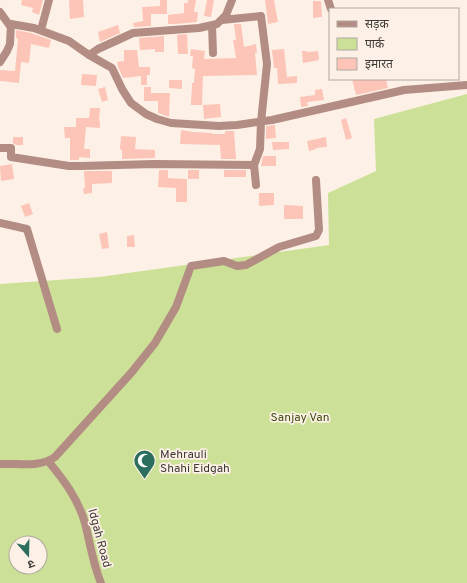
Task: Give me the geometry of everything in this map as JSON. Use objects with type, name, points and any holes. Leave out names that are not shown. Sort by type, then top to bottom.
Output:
[{"type":"street","points":[[41,30],[49,0]]},
{"type":"street","points":[[89,55],[98,49],[133,33],[212,26],[217,24],[226,15],[232,0]]},
{"type":"street","points":[[0,12],[10,26],[11,34],[10,44],[0,62]]},
{"type":"street","points":[[222,20],[262,16],[266,64],[260,149],[254,165],[256,185]]},
{"type":"street","points":[[10,26],[13,23],[41,30],[68,41],[112,68],[124,93],[131,103],[146,114],[171,123],[220,126],[261,122],[404,90],[467,85]]},
{"type":"street","points":[[212,26],[213,53]]},
{"type":"street","points":[[0,148],[11,148],[11,157],[69,166],[154,164],[254,165]]},
{"type":"street","points":[[0,464],[39,464],[55,457],[121,384],[155,343],[176,306],[191,266],[224,261],[238,266],[246,265],[279,247],[316,236],[318,230],[316,180]]},
{"type":"street","points":[[0,223],[27,229],[57,330]]},
{"type":"street","name":"Idgah Road","points":[[48,461],[68,485],[80,508],[85,522],[94,564],[101,583]]},
{"type":"green space","name":"Sanjay Van","points":[[467,94],[467,583],[0,583],[0,284],[99,277],[329,245],[328,193],[376,171],[374,119]]},
{"type":"building","points":[[22,0],[43,0],[39,15],[32,12],[33,8],[21,5]]},
{"type":"building","points":[[69,0],[83,0],[84,17],[70,19]]},
{"type":"building","points":[[160,0],[167,0],[167,14],[151,14],[151,26],[134,27],[133,23],[143,21],[142,7],[160,6]]},
{"type":"building","points":[[188,0],[196,0],[194,12],[198,12],[197,22],[168,24],[168,15],[184,13],[184,3],[188,3]]},
{"type":"building","points":[[207,0],[214,0],[211,17],[204,16]]},
{"type":"building","points":[[265,0],[274,0],[278,22],[268,24]]},
{"type":"building","points":[[313,1],[321,1],[322,17],[313,18]]},
{"type":"building","points":[[234,24],[241,24],[244,47],[256,44],[257,53],[255,53],[257,75],[203,76],[202,105],[191,105],[192,83],[194,83],[195,69],[192,68],[193,56],[190,56],[191,49],[205,51],[204,59],[236,58],[233,40],[236,40]]},
{"type":"building","points":[[118,25],[120,33],[100,42],[98,32]]},
{"type":"building","points":[[16,30],[31,33],[51,40],[49,48],[31,44],[29,63],[21,62],[19,83],[0,81],[0,70],[15,71],[18,39],[16,38]]},
{"type":"building","points":[[187,34],[188,54],[178,54],[177,35]]},
{"type":"building","points":[[164,36],[164,52],[155,52],[155,49],[140,50],[139,38]]},
{"type":"building","points":[[284,49],[287,77],[297,76],[297,83],[278,84],[277,68],[274,68],[272,50]]},
{"type":"building","points":[[124,50],[137,50],[139,67],[150,67],[150,75],[147,75],[147,85],[141,85],[141,76],[123,78],[117,62],[124,61]]},
{"type":"building","points":[[302,51],[318,51],[319,60],[303,63]]},
{"type":"building","points":[[82,74],[97,75],[96,86],[81,85]]},
{"type":"building","points":[[169,80],[182,80],[182,89],[169,88]]},
{"type":"building","points":[[352,80],[386,80],[388,88],[356,95]]},
{"type":"building","points":[[105,87],[108,100],[102,102],[98,89]]},
{"type":"building","points":[[144,87],[151,87],[151,93],[170,93],[169,117],[158,113],[158,101],[144,101]]},
{"type":"building","points":[[322,89],[324,100],[307,102],[308,106],[301,107],[300,97],[315,95],[315,90]]},
{"type":"building","points":[[220,104],[221,117],[204,119],[203,105]]},
{"type":"building","points":[[90,108],[100,108],[100,128],[86,127],[84,149],[90,149],[90,158],[79,157],[79,160],[70,160],[70,138],[65,138],[64,127],[76,127],[76,118],[89,118]]},
{"type":"building","points":[[346,118],[352,138],[346,140],[341,120]]},
{"type":"building","points":[[275,125],[276,138],[266,139],[266,126]]},
{"type":"building","points":[[181,130],[212,134],[225,134],[225,131],[234,131],[236,159],[221,159],[220,145],[180,144]]},
{"type":"building","points":[[121,136],[136,137],[135,149],[155,150],[155,158],[122,159],[122,150],[120,149]]},
{"type":"building","points":[[13,137],[23,137],[23,145],[16,145],[13,143]]},
{"type":"building","points":[[326,137],[327,147],[316,148],[309,151],[307,141]]},
{"type":"building","points":[[272,142],[289,142],[289,149],[273,150]]},
{"type":"building","points":[[263,156],[276,156],[276,166],[261,166]]},
{"type":"building","points":[[12,164],[14,179],[1,181],[0,166]]},
{"type":"building","points":[[159,170],[168,170],[168,178],[187,179],[187,202],[176,202],[176,188],[158,187]]},
{"type":"building","points":[[188,170],[199,170],[199,179],[188,179]]},
{"type":"building","points":[[224,170],[246,170],[246,177],[224,177]]},
{"type":"building","points":[[84,171],[112,171],[112,183],[92,184],[92,193],[84,194]]},
{"type":"building","points":[[259,193],[274,193],[274,205],[259,206]]},
{"type":"building","points":[[29,203],[33,214],[25,217],[21,206]]},
{"type":"building","points":[[284,205],[303,206],[303,219],[284,219]]},
{"type":"building","points":[[107,232],[109,248],[102,249],[99,234]]},
{"type":"building","points":[[134,235],[135,247],[127,247],[127,236]]},
{"type":"place","name":"Mehrauli Shahi Eidgah","points":[[144,480]]}]
